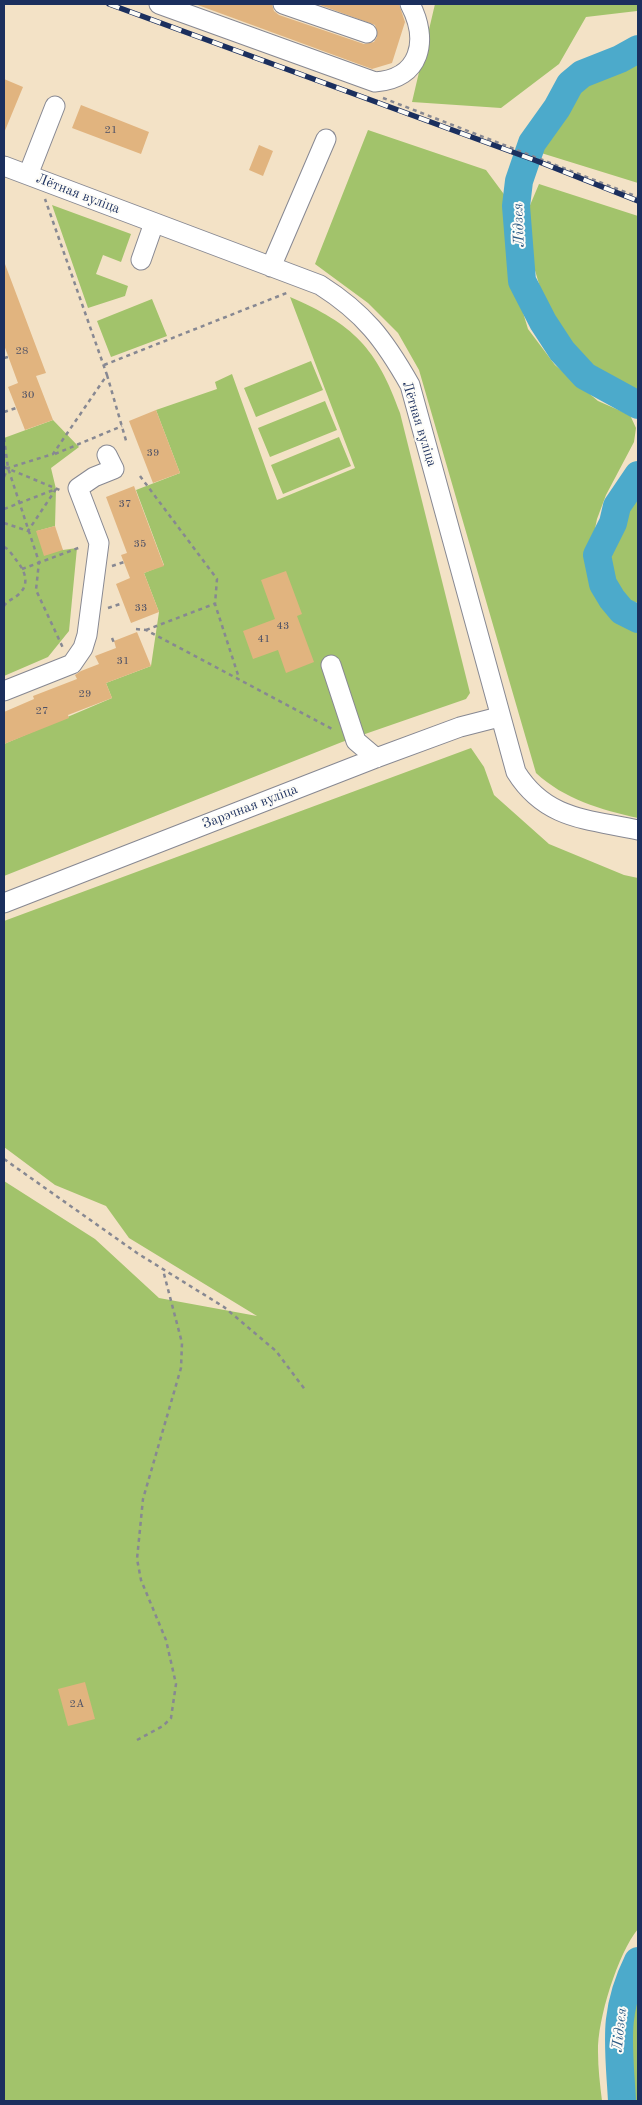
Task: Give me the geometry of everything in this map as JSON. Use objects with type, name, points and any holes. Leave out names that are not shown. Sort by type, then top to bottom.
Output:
[{"type":"street","points":[[159,4],[370,80],[389,81],[401,78],[411,68],[421,35],[418,21],[410,4]]},
{"type":"street","points":[[283,4],[367,33]]},
{"type":"street","points":[[28,175],[55,106]]},
{"type":"street","points":[[271,267],[326,139]]},
{"type":"street","name":"Лётная вуліца","points":[[4,166],[320,285],[349,306],[380,336],[410,385],[499,717],[516,772],[525,786],[543,804],[570,816],[638,830]]},
{"type":"street","points":[[141,260],[154,222]]},
{"type":"street","points":[[4,691],[70,665],[83,648],[87,635],[99,543],[78,488],[94,477],[114,470],[107,455]]},
{"type":"street","points":[[331,665],[356,741],[376,758]]},
{"type":"street","name":"Зарэчная вуліца","points":[[4,903],[376,758],[460,727],[499,717]]},
{"type":"path","points":[[370,80],[370,93],[638,197]]},
{"type":"path","points":[[44,198],[104,365],[127,444]]},
{"type":"path","points":[[104,365],[290,291]]},
{"type":"path","points":[[4,358],[8,357]]},
{"type":"path","points":[[53,454],[107,375]]},
{"type":"path","points":[[4,412],[16,408]]},
{"type":"path","points":[[4,477],[8,468],[53,454],[122,426]]},
{"type":"path","points":[[4,438],[8,468],[18,504],[39,562],[36,590],[70,665]]},
{"type":"path","points":[[4,466],[56,489]]},
{"type":"path","points":[[140,476],[217,579],[215,604],[239,680]]},
{"type":"path","points":[[4,509],[56,489]]},
{"type":"path","points":[[28,531],[56,489]]},
{"type":"path","points":[[4,523],[28,531]]},
{"type":"path","points":[[22,569],[77,548],[99,543]]},
{"type":"path","points":[[4,547],[10,551],[26,576],[25,585],[19,594],[12,597],[4,606]]},
{"type":"path","points":[[105,609],[123,603]]},
{"type":"path","points":[[146,630],[215,604]]},
{"type":"path","points":[[136,628],[146,630],[356,741]]},
{"type":"path","points":[[112,638],[115,645]]},
{"type":"path","points":[[4,1160],[163,1270],[224,1307],[276,1351],[306,1390]]},
{"type":"path","points":[[137,1740],[163,1726],[171,1718],[176,1684],[166,1640],[141,1580],[137,1559],[143,1499],[181,1368],[182,1343],[163,1270]]},
{"type":"green space","points":[[435,4],[638,4],[637,11],[586,17],[559,64],[501,108],[412,102]]},
{"type":"green space","points":[[638,49],[638,183],[538,152],[573,87],[617,66]]},
{"type":"green space","points":[[368,130],[486,170],[506,197],[512,276],[528,329],[555,365],[598,401],[630,415],[636,428],[634,442],[606,495],[597,519],[590,553],[591,577],[609,612],[638,629],[638,818],[597,807],[571,797],[536,773],[419,370],[398,333],[368,303],[315,264]]},
{"type":"green space","points":[[539,184],[638,216],[638,393],[627,384],[607,376],[571,350],[549,318],[534,267],[528,210]]},
{"type":"green space","points":[[52,205],[131,234],[121,262],[103,255],[96,274],[128,286],[125,296],[88,308]]},
{"type":"green space","points":[[290,297],[331,317],[346,328],[372,355],[391,390],[400,413],[470,693],[466,699],[342,742],[4,876],[4,744],[112,698],[106,683],[151,666],[159,612],[144,573],[164,565],[136,490],[180,473],[156,410],[217,389],[215,382],[232,374],[277,500],[355,468]]},
{"type":"green space","points":[[152,299],[167,336],[111,357],[97,321]]},
{"type":"green space","points":[[311,361],[323,390],[256,417],[244,388]]},
{"type":"green space","points":[[325,401],[337,430],[270,457],[258,428]]},
{"type":"green space","points":[[53,420],[79,447],[51,468],[56,489],[55,526],[37,531],[63,550],[77,548],[69,631],[48,657],[4,676],[4,438]]},
{"type":"green space","points":[[339,437],[351,466],[283,494],[271,465]]},
{"type":"green space","points":[[638,489],[638,603],[622,599],[612,582],[607,560],[611,538]]},
{"type":"green space","points":[[471,748],[484,767],[494,795],[549,844],[624,875],[638,878],[638,1929],[630,1940],[616,1970],[601,2023],[598,2052],[602,2101],[4,2101],[4,1181],[95,1239],[159,1298],[257,1316],[129,1238],[106,1206],[55,1185],[4,1147],[4,921]]},
{"type":"green space","points":[[638,1989],[638,2101],[630,2101],[626,2035]]},
{"type":"building","points":[[195,4],[272,4],[274,11],[279,15],[364,44],[374,42],[377,37],[375,25],[317,4],[399,4],[405,22],[392,63],[372,69]]},
{"type":"building","points":[[4,79],[23,87],[4,133]]},
{"type":"building","points":[[81,105],[149,132],[141,154],[72,128]]},
{"type":"building","points":[[259,145],[273,151],[263,176],[249,170]]},
{"type":"building","points":[[5,264],[46,373],[36,376],[53,420],[25,430],[8,387],[18,383],[4,345]]},
{"type":"building","points":[[156,410],[180,473],[153,483],[129,421]]},
{"type":"building","points":[[134,486],[164,566],[144,573],[159,612],[131,623],[116,584],[130,578],[121,555],[127,553],[106,497]]},
{"type":"building","points":[[55,526],[63,550],[44,556],[36,531]]},
{"type":"building","points":[[286,571],[302,614],[297,616],[314,662],[286,673],[278,650],[253,659],[243,631],[275,619],[261,580]]},
{"type":"building","points":[[137,632],[151,666],[106,683],[112,698],[68,715],[69,718],[4,744],[4,712],[34,699],[33,696],[77,679],[75,675],[99,664],[95,656],[116,648],[114,641]]},
{"type":"building","points":[[85,1682],[95,1719],[68,1726],[58,1689]]},
{"type":"waterway","name":"Лідзея","points":[[638,49],[620,59],[582,74],[570,84],[557,108],[532,143],[519,181],[516,206],[522,281],[543,322],[562,351],[585,376],[638,405]]},
{"type":"waterway","name":"Лідзея","points":[[638,475],[617,506],[613,523],[597,555],[603,584],[612,599],[622,611],[638,619]]},
{"type":"waterway","name":"Лідзея","points":[[622,2101],[619,2030],[624,1997],[638,1961]]},
{"type":"railway","points":[[109,4],[537,161],[638,201]]}]
